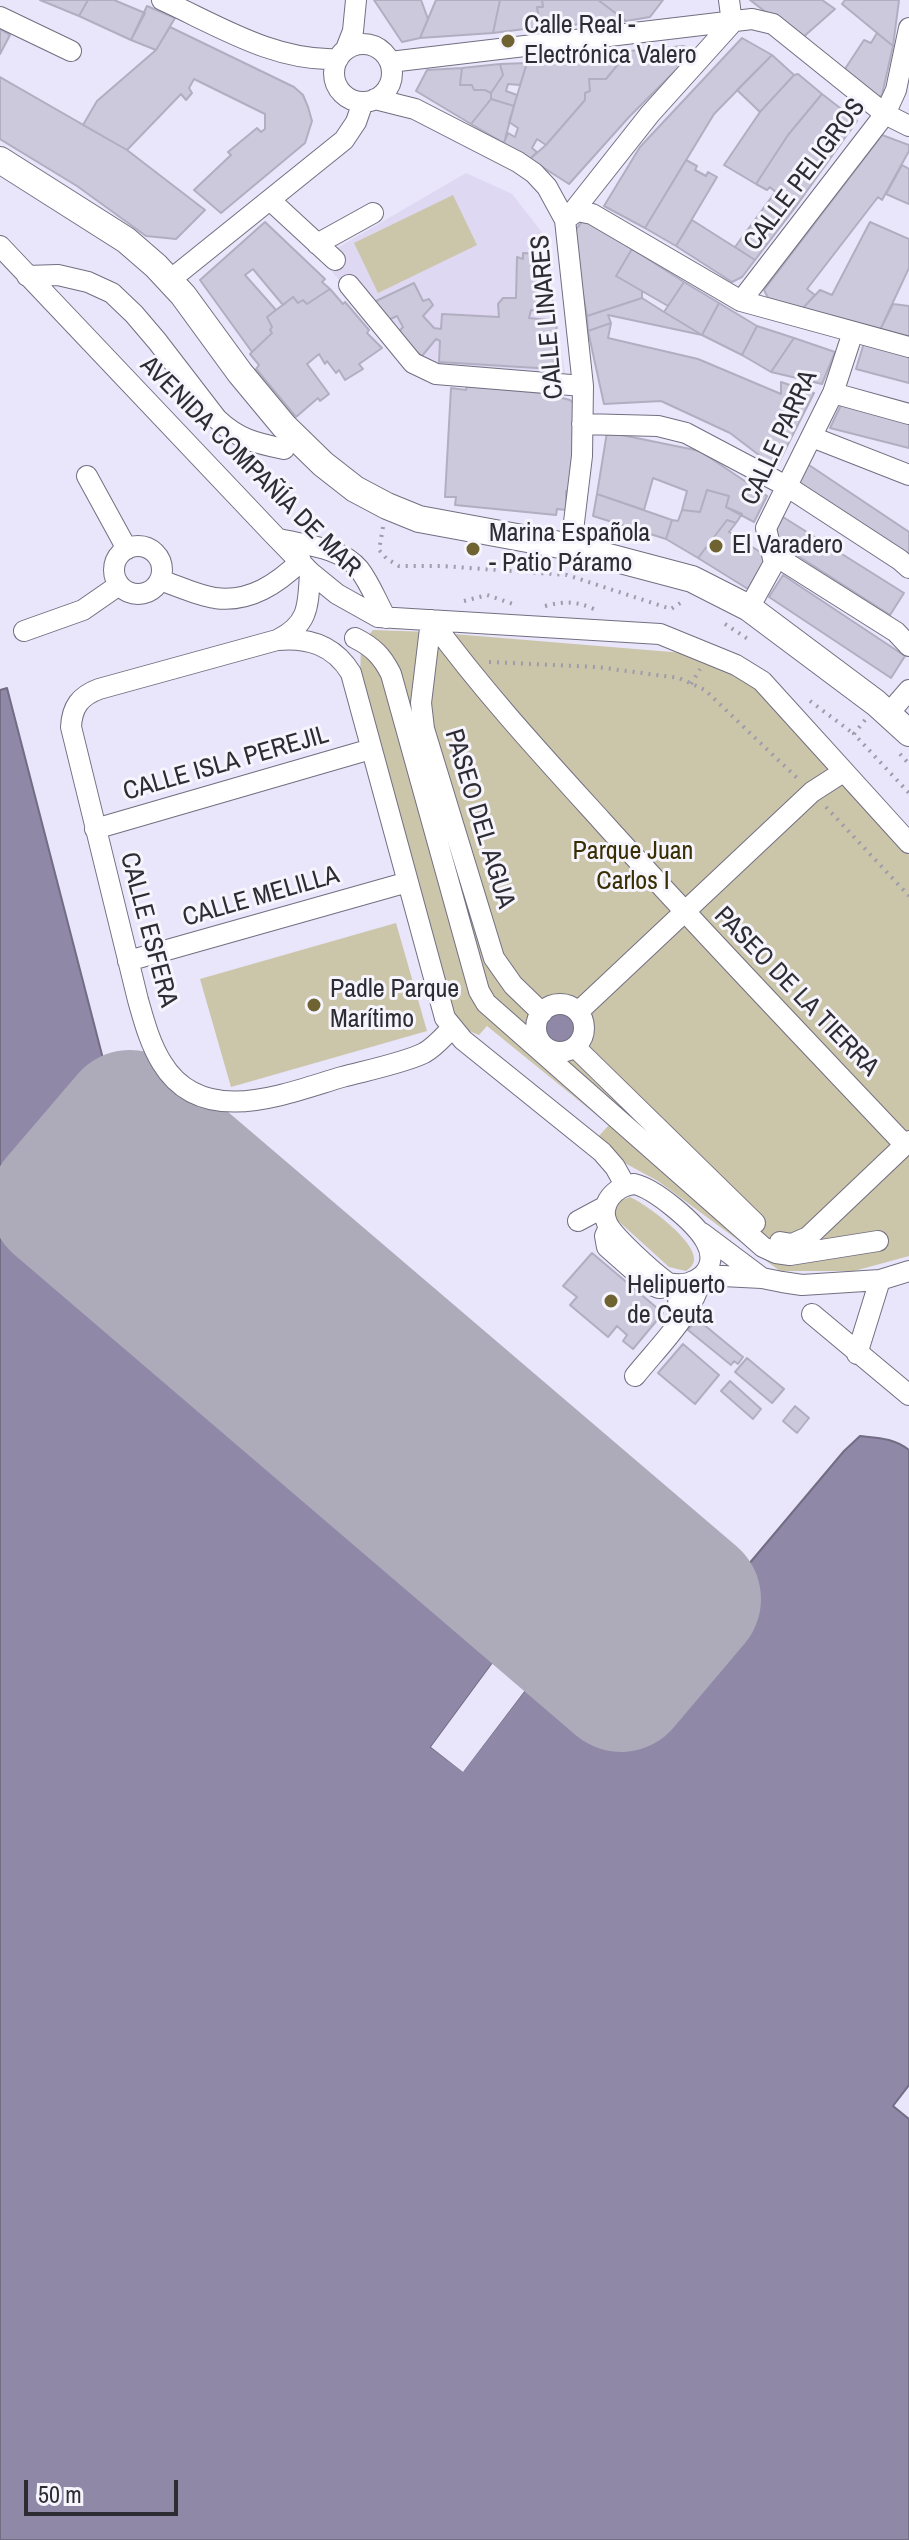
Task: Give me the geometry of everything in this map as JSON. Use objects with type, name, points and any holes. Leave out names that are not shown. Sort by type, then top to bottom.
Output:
[{"type":"main road","points":[[0,160],[126,240],[170,280],[284,426],[323,464],[355,489],[419,519],[571,547],[692,579],[749,608],[889,713],[909,733]]},
{"type":"main road","points":[[0,178],[116,249],[141,268],[164,291],[244,407],[303,469],[327,482],[355,489]]},
{"type":"street","points":[[162,0],[276,52],[303,58],[342,54],[354,45],[371,45],[385,54],[390,62],[391,79],[382,95],[369,101],[344,140],[170,280]]},
{"type":"street","points":[[356,0],[353,31],[335,68],[338,87],[344,95],[369,101]]},
{"type":"street","points":[[568,217],[650,114],[732,23],[729,0]]},
{"type":"street","points":[[0,17],[71,51]]},
{"type":"street","points":[[390,62],[752,19],[773,24],[885,114],[909,126]]},
{"type":"street","name":"CALLE PELIGROS","points":[[741,301],[885,114],[896,90],[909,28]]},
{"type":"street","name":"CALLE LINARES","points":[[369,101],[415,109],[518,162],[547,187],[568,217],[583,386],[582,456],[571,547]]},
{"type":"street","points":[[270,200],[335,260]]},
{"type":"street","points":[[568,217],[577,211],[592,214],[741,301],[909,347]]},
{"type":"street","points":[[317,244],[373,213]]},
{"type":"street","name":"AVENIDA COMPAÑÍA DE MAR","points":[[0,246],[278,538],[337,594],[382,618],[660,634],[736,665],[762,681],[909,843]]},
{"type":"street","points":[[27,276],[58,275],[88,282],[112,293],[134,314],[217,419],[231,432],[255,443],[284,449]]},
{"type":"street","points":[[349,285],[413,363],[436,374],[583,386]]},
{"type":"street","name":"CALLE PARRA","points":[[749,608],[774,563],[766,528],[833,393],[853,332]]},
{"type":"street","points":[[833,393],[909,414]]},
{"type":"street","points":[[582,424],[643,425],[686,433],[788,487],[909,568]]},
{"type":"street","points":[[812,437],[909,475]]},
{"type":"street","points":[[87,476],[127,549]]},
{"type":"street","points":[[278,538],[346,557],[365,578],[382,618],[355,638],[342,659],[351,673],[445,1018],[452,1028],[602,1152],[625,1185]]},
{"type":"street","points":[[127,549],[151,550],[161,563],[160,580],[156,587],[141,594],[125,591],[119,585],[114,569],[116,561],[127,549]]},
{"type":"street","points":[[774,555],[896,632],[909,646]]},
{"type":"street","points":[[160,580],[215,598],[229,598],[274,586],[306,566]]},
{"type":"street","name":"CALLE ESFERA","points":[[306,566],[308,601],[302,622],[291,633],[277,640],[99,689],[77,702],[71,714],[71,727],[95,829],[150,1040],[163,1066],[183,1086],[208,1099],[236,1104],[264,1099],[423,1053],[452,1028]]},
{"type":"street","points":[[24,631],[83,610],[119,585]]},
{"type":"street","name":"PASEO DE LA TIERRA","points":[[431,620],[515,725],[684,912],[907,1143]]},
{"type":"street","name":"PASEO DEL AGUA","points":[[431,620],[421,703],[424,729],[494,958],[513,985],[542,1013]]},
{"type":"street","points":[[355,638],[371,645],[383,658],[391,674],[479,991],[486,1003],[763,1247],[790,1255],[878,1241]]},
{"type":"street","name":"CALLE ESFERA","points":[[277,640],[312,641],[342,659]]},
{"type":"street","points":[[889,713],[909,690]]},
{"type":"street","name":"CALLE ISLA PEREJIL","points":[[95,829],[371,749]]},
{"type":"street","points":[[578,1012],[812,792],[843,772]]},
{"type":"street","name":"CALLE MELILLA","points":[[128,961],[408,882]]},
{"type":"street","points":[[560,1004],[578,1012],[584,1030],[575,1047],[554,1051],[541,1042],[537,1028],[547,1008],[560,1004]]},
{"type":"street","points":[[575,1047],[773,1241],[792,1244],[808,1237],[907,1143]]},
{"type":"street","points":[[762,1278],[644,1186],[625,1185],[609,1197],[605,1236],[607,1247],[649,1284],[659,1288],[692,1284],[703,1276],[762,1278],[802,1285],[880,1280],[909,1271]]},
{"type":"street","points":[[578,1221],[608,1217]]},
{"type":"street","points":[[635,1376],[697,1296],[710,1261],[708,1244],[696,1229]]},
{"type":"street","points":[[857,1354],[880,1280]]},
{"type":"street","points":[[677,1325],[679,1286]]},
{"type":"street","points":[[812,1314],[909,1395]]},
{"type":"path","points":[[461,660],[597,667],[679,678],[705,690],[812,792],[909,896]]},
{"type":"shaded area","points":[[466,173],[512,194],[541,231],[565,373],[440,373],[401,351],[320,258]]},
{"type":"shaded area","points":[[7,688],[115,1105],[38,1197],[39,1206],[523,1622],[431,1747],[463,1771],[557,1648],[624,1706],[631,1704],[844,1451],[860,1436],[892,1441],[909,1450],[909,2085],[893,2106],[909,2119],[909,2540],[0,2540],[0,690]]},
{"type":"shaded area","points":[[560,1010],[573,1015],[578,1028],[573,1041],[560,1046],[547,1041],[542,1028],[547,1015]]},
{"type":"green space","points":[[453,195],[477,245],[378,293],[354,243]]},
{"type":"green space","name":"Parque Juan Carlos I","points":[[373,630],[720,656],[743,672],[909,855],[909,1256],[854,1271],[780,1271],[658,1181],[621,1161],[598,1137],[609,1125],[487,1026],[479,1035],[467,1030],[449,1008],[360,682],[361,644]]},
{"type":"green space","name":"Padle Parque Marítimo","points":[[396,923],[427,1031],[231,1087],[200,979]]},
{"type":"green space","points":[[630,1197],[658,1215],[688,1244],[694,1261],[686,1271],[669,1267],[615,1218],[614,1208],[618,1202]]},
{"type":"pier","points":[[523,1622],[527,1625],[436,1746],[462,1766],[554,1646],[557,1648],[463,1772],[431,1747]]},
{"type":"building","points":[[40,0],[88,0],[79,16]]},
{"type":"building","points":[[88,0],[114,0],[145,13],[131,40],[79,16]]},
{"type":"building","points":[[374,0],[421,0],[428,19],[420,38],[402,42]]},
{"type":"building","points":[[436,0],[500,0],[493,33],[420,38]]},
{"type":"building","points":[[500,0],[542,0],[543,7],[537,7],[540,27],[493,33]]},
{"type":"building","points":[[542,0],[598,0],[626,21],[540,27],[537,7],[543,7]]},
{"type":"building","points":[[598,0],[663,0],[650,17],[626,21]]},
{"type":"building","points":[[750,0],[822,0],[835,9],[801,39]]},
{"type":"building","points":[[845,0],[899,0],[893,46],[842,4]]},
{"type":"building","points":[[147,6],[175,18],[156,50],[131,40]]},
{"type":"building","points":[[170,27],[294,87],[303,95],[312,121],[305,143],[221,213],[194,190],[231,155],[228,152],[257,128],[261,132],[265,129],[265,114],[194,79],[189,88],[192,93],[186,100],[181,94],[127,150],[83,125],[97,101],[156,50]]},
{"type":"building","points":[[0,29],[10,35],[0,54]]},
{"type":"building","points":[[877,33],[893,46],[882,95],[875,99],[843,72],[864,40],[871,43]]},
{"type":"building","points":[[742,38],[772,55],[714,114],[645,228],[604,206],[640,147]]},
{"type":"building","points":[[684,46],[693,53],[629,117],[569,184],[530,159],[585,100],[585,93],[590,91],[589,79],[606,79],[629,51]]},
{"type":"building","points":[[629,51],[606,79],[589,79],[590,91],[585,93],[585,100],[546,145],[537,139],[532,148],[537,152],[530,159],[504,143],[508,133],[515,137],[518,128],[509,122],[527,63],[533,63],[533,57]]},
{"type":"building","points":[[772,55],[794,75],[760,112],[737,90]]},
{"type":"building","points":[[527,63],[520,85],[508,84],[506,91],[517,95],[514,106],[491,99],[491,93],[503,75],[500,64]]},
{"type":"building","points":[[500,64],[503,75],[491,93],[474,90],[472,85],[460,85],[462,68]]},
{"type":"building","points":[[462,68],[460,85],[472,85],[474,90],[491,93],[491,99],[471,124],[416,91],[427,70]]},
{"type":"building","points":[[798,74],[822,94],[788,135],[756,184],[724,165],[760,112]]},
{"type":"building","points":[[0,77],[127,150],[205,210],[176,239],[146,236],[77,186],[0,139]]},
{"type":"building","points":[[822,94],[857,121],[794,209],[770,187],[767,190],[756,184],[788,135]]},
{"type":"building","points":[[491,99],[514,106],[504,143],[471,124]]},
{"type":"building","points":[[882,135],[909,145],[909,151],[882,200],[878,197],[807,289],[815,295],[803,308],[768,298],[764,290]]},
{"type":"building","points":[[686,160],[697,166],[695,170],[717,177],[676,246],[645,228]]},
{"type":"building","points":[[902,165],[909,169],[909,204],[886,194]]},
{"type":"building","points":[[776,191],[794,209],[755,260],[735,247]]},
{"type":"building","points":[[585,218],[632,249],[616,276],[642,291],[642,298],[587,316],[572,234]]},
{"type":"building","points":[[692,220],[755,260],[742,277],[732,282],[676,246]]},
{"type":"building","points":[[265,222],[325,279],[322,282],[330,289],[307,304],[303,300],[298,303],[293,297],[283,305],[253,269],[245,275],[276,310],[267,317],[272,333],[252,352],[200,280]]},
{"type":"building","points":[[870,222],[909,239],[909,268],[880,330],[803,308],[820,290],[832,295]]},
{"type":"building","points":[[632,249],[684,282],[668,306],[616,276]]},
{"type":"building","points":[[523,253],[545,254],[544,278],[549,278],[546,290],[552,292],[552,312],[531,310],[529,318],[557,321],[553,369],[439,362],[440,341],[436,339],[422,356],[396,335],[403,327],[397,316],[384,322],[374,302],[414,283],[423,301],[429,299],[433,305],[423,316],[434,328],[441,329],[442,314],[499,317],[498,304],[503,298],[516,298],[517,257],[523,259]]},
{"type":"building","points":[[684,282],[719,303],[702,335],[664,312]]},
{"type":"building","points":[[330,289],[343,304],[345,302],[382,348],[359,364],[363,369],[345,380],[339,370],[336,373],[327,361],[325,364],[319,354],[307,364],[329,394],[320,401],[318,398],[296,417],[256,369],[259,365],[250,354],[272,333],[267,317],[293,297],[298,303],[303,300],[307,304]]},
{"type":"building","points":[[642,298],[702,335],[608,315],[611,323],[588,331],[587,316]]},
{"type":"building","points":[[719,303],[757,326],[742,355],[702,335]]},
{"type":"building","points":[[893,304],[909,306],[909,338],[880,330]]},
{"type":"building","points":[[611,323],[608,338],[698,359],[781,394],[781,382],[814,393],[776,468],[730,433],[661,401],[604,404],[588,331]]},
{"type":"building","points":[[757,326],[794,338],[771,372],[742,355]]},
{"type":"building","points":[[794,338],[835,352],[822,384],[771,372]]},
{"type":"building","points":[[864,343],[909,357],[909,383],[856,369]]},
{"type":"building","points":[[467,386],[563,395],[562,398],[576,405],[572,490],[566,491],[566,510],[557,509],[556,515],[455,505],[456,497],[445,497],[451,388],[466,390]]},
{"type":"building","points":[[841,405],[909,423],[909,448],[830,428]]},
{"type":"building","points":[[607,432],[700,451],[767,496],[754,522],[726,507],[729,496],[707,490],[700,512],[682,510],[687,491],[653,478],[644,510],[597,494]]},
{"type":"building","points":[[803,461],[909,532],[906,559],[789,485]]},
{"type":"building","points":[[707,490],[729,496],[726,507],[742,514],[736,523],[727,520],[698,558],[666,539],[672,520],[678,521],[682,510],[700,512]]},
{"type":"building","points":[[597,494],[672,520],[666,539],[593,516]]},
{"type":"building","points":[[783,517],[904,593],[890,615],[770,538]]},
{"type":"building","points":[[727,520],[736,523],[729,532],[768,557],[748,589],[698,558]]},
{"type":"building","points":[[783,575],[905,656],[891,678],[769,597]]},
{"type":"building","name":"Helipuerto de Ceuta","points":[[592,1253],[663,1313],[633,1349],[623,1341],[627,1335],[617,1326],[608,1337],[570,1305],[577,1297],[563,1286]]},
{"type":"building","points":[[697,1319],[743,1357],[738,1364],[734,1361],[731,1365],[688,1330]]},
{"type":"building","points":[[683,1344],[719,1375],[695,1404],[658,1373]]},
{"type":"building","points":[[747,1358],[784,1389],[772,1403],[735,1372]]},
{"type":"building","points":[[730,1381],[761,1409],[753,1419],[721,1391]]},
{"type":"building","points":[[795,1406],[809,1418],[797,1433],[783,1421]]},
{"type":"runway","points":[[130,1119],[692,1599],[621,1683],[59,1202],[130,1119]]},
{"type":"place","name":"Calle Real - Electrónica Valero","points":[[508,41]]},
{"type":"place","name":"El Varadero","points":[[716,546]]},
{"type":"place","name":"Marina Española - Patio Páramo","points":[[473,549]]},
{"type":"place","name":"Padle Parque Marítimo","points":[[314,1005]]},
{"type":"place","name":"Helipuerto de Ceuta","points":[[611,1301]]}]
